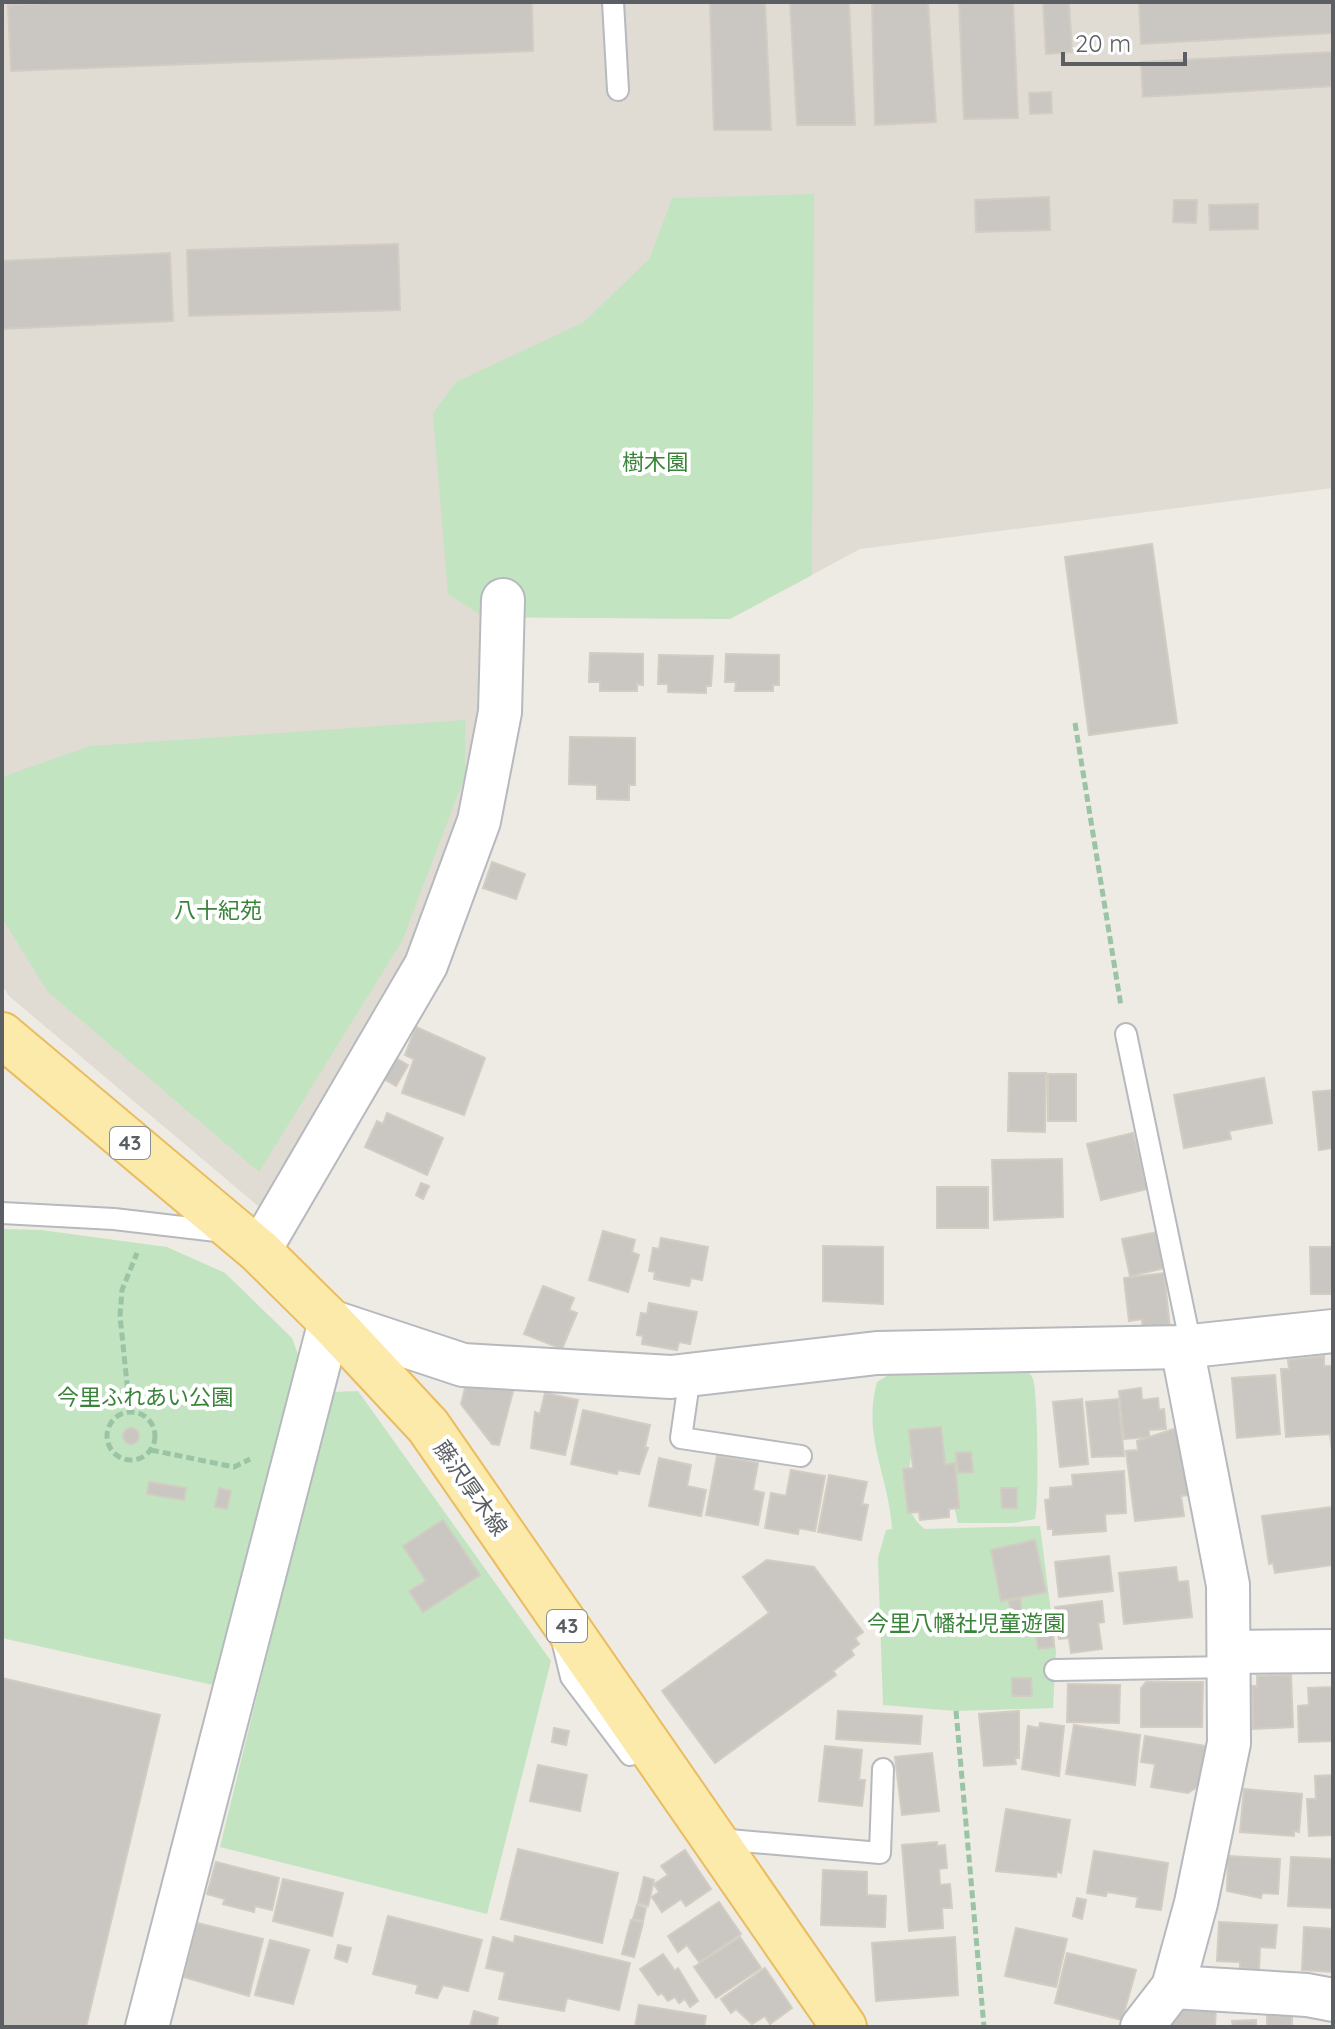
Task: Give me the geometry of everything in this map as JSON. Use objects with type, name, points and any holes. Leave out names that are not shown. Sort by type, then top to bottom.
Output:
[{"type":"main road","name":"藤沢厚木線","points":[[2,1035],[248,1242],[330,1321],[428,1426],[844,2027]]},
{"type":"street","points":[[248,1242],[426,965],[479,821],[500,712],[503,600]]},
{"type":"street","points":[[147,2027],[330,1321],[463,1365],[671,1377],[877,1353],[1186,1347],[1333,1331]]},
{"type":"street","points":[[1142,2027],[1173,1987],[1196,1903],[1229,1743],[1231,1659],[1228,1585],[1186,1347]]},
{"type":"street","points":[[1231,1659],[1333,1651]]},
{"type":"street","points":[[1173,1987],[1307,1995],[1333,2000]]},
{"type":"lane","points":[[613,2],[618,90]]},
{"type":"lane","points":[[1126,1034],[1186,1347]]},
{"type":"lane","points":[[2,1213],[149,1222],[248,1242]]},
{"type":"lane","points":[[690,1375],[681,1438],[801,1456]]},
{"type":"lane","points":[[1055,1670],[1231,1659]]},
{"type":"lane","points":[[714,1839],[880,1853],[883,1769]]},
{"type":"path","points":[[1075,723],[1126,1034]]},
{"type":"path","points":[[130,1412],[120,1316],[122,1290],[149,1222]]},
{"type":"path","points":[[130,1412],[143,1415],[154,1427],[155,1441],[151,1450],[136,1460],[125,1459],[112,1451],[108,1430],[116,1418],[130,1412]]},
{"type":"path","points":[[151,1450],[234,1467],[254,1456],[272,1455],[295,1462]]},
{"type":"path","points":[[956,1711],[984,2027]]},
{"type":"shaded area","points":[[2,2],[1333,2],[1333,488],[860,549],[730,619],[484,617],[488,670],[461,858],[281,1202],[258,1206],[9,996],[2,985]]},
{"type":"green space","name":"樹木園","points":[[814,194],[812,575],[730,619],[484,617],[448,594],[433,413],[456,382],[584,322],[650,258],[672,198]]},
{"type":"green space","name":"八十紀苑","points":[[465,720],[465,776],[402,941],[259,1172],[47,991],[2,918],[2,777],[90,746]]},
{"type":"green space","name":"今里ふれあい公園","points":[[2,1229],[41,1230],[167,1247],[225,1273],[292,1338],[301,1363],[222,1687],[2,1638]]},
{"type":"green space","name":"今里八幡社児童遊園","points":[[1014,1362],[1030,1374],[1035,1388],[1035,1519],[1013,1523],[958,1523],[953,1502],[912,1443],[908,1501],[916,1520],[925,1529],[1040,1526],[1056,1652],[1053,1708],[956,1711],[883,1705],[878,1558],[886,1530],[892,1529],[874,1439],[873,1402],[877,1382],[898,1369]]},
{"type":"green space","points":[[358,1391],[551,1661],[487,1914],[220,1847],[331,1392]]},
{"type":"building","points":[[74,2],[532,2],[533,51],[11,71],[8,5]]},
{"type":"building","points":[[710,2],[765,2],[771,130],[714,130]]},
{"type":"building","points":[[790,2],[849,2],[855,125],[797,125]]},
{"type":"building","points":[[872,2],[928,2],[936,122],[875,125]]},
{"type":"building","points":[[959,2],[1013,2],[1018,118],[964,119]]},
{"type":"building","points":[[1043,2],[1069,2],[1072,52],[1046,54]]},
{"type":"building","points":[[1139,2],[1333,2],[1333,33],[1141,44]]},
{"type":"building","points":[[1333,52],[1333,86],[1143,97],[1141,62]]},
{"type":"building","points":[[1051,92],[1052,113],[1030,114],[1029,93]]},
{"type":"building","points":[[1049,197],[1050,230],[976,232],[975,200]]},
{"type":"building","points":[[1174,200],[1197,200],[1196,223],[1173,222]]},
{"type":"building","points":[[1258,204],[1258,229],[1210,230],[1209,205]]},
{"type":"building","points":[[398,244],[400,310],[189,316],[187,250]]},
{"type":"building","points":[[170,253],[173,321],[2,329],[2,261]]},
{"type":"building","points":[[1152,544],[1177,723],[1089,735],[1065,557]]},
{"type":"building","points":[[590,653],[643,654],[643,685],[637,684],[637,691],[600,691],[600,682],[589,682]]},
{"type":"building","points":[[726,654],[779,655],[779,685],[773,685],[773,691],[735,691],[736,682],[725,682]]},
{"type":"building","points":[[659,655],[713,656],[711,686],[706,686],[706,693],[668,692],[668,684],[658,684]]},
{"type":"building","points":[[570,737],[635,738],[635,785],[629,785],[629,800],[597,799],[597,785],[569,784]]},
{"type":"building","points":[[492,862],[525,874],[516,899],[483,888]]},
{"type":"building","points":[[416,1027],[485,1058],[464,1115],[402,1093],[414,1059],[405,1055]]},
{"type":"building","points":[[394,1057],[408,1065],[396,1086],[382,1078]]},
{"type":"building","points":[[1009,1073],[1046,1073],[1045,1132],[1008,1131]]},
{"type":"building","points":[[1048,1074],[1076,1074],[1076,1121],[1048,1121]]},
{"type":"building","points":[[1264,1078],[1272,1123],[1229,1131],[1231,1139],[1184,1148],[1174,1095]]},
{"type":"building","points":[[1333,1090],[1333,1148],[1319,1150],[1313,1092]]},
{"type":"building","points":[[387,1113],[443,1138],[427,1175],[365,1147],[377,1121],[383,1124]]},
{"type":"building","points":[[1133,1133],[1147,1189],[1101,1200],[1087,1144]]},
{"type":"building","points":[[1062,1159],[1063,1217],[994,1220],[992,1160]]},
{"type":"building","points":[[421,1183],[429,1186],[423,1199],[416,1195]]},
{"type":"building","points":[[937,1187],[988,1187],[988,1228],[937,1228]]},
{"type":"building","points":[[603,1231],[635,1240],[632,1252],[639,1255],[628,1292],[589,1280]]},
{"type":"building","points":[[1158,1232],[1165,1268],[1130,1276],[1122,1239]]},
{"type":"building","points":[[661,1238],[708,1247],[702,1280],[691,1278],[689,1286],[654,1279],[655,1272],[649,1271],[653,1248],[659,1249]]},
{"type":"building","points":[[823,1246],[883,1247],[883,1304],[823,1301]]},
{"type":"building","points":[[1310,1247],[1333,1247],[1333,1294],[1311,1294]]},
{"type":"building","points":[[1164,1273],[1170,1328],[1143,1331],[1142,1319],[1129,1321],[1124,1278]]},
{"type":"building","points":[[543,1286],[574,1298],[569,1310],[577,1313],[562,1349],[524,1334]]},
{"type":"building","points":[[649,1303],[697,1312],[690,1344],[679,1342],[677,1350],[642,1344],[643,1336],[637,1335],[641,1313],[647,1314]]},
{"type":"building","points":[[1324,1356],[1324,1366],[1333,1366],[1333,1459],[1330,1434],[1286,1437],[1281,1369],[1289,1369],[1288,1360]]},
{"type":"building","points":[[470,1369],[516,1380],[499,1445],[492,1444],[461,1404]]},
{"type":"building","points":[[1275,1375],[1280,1434],[1237,1438],[1232,1378]]},
{"type":"building","points":[[1141,1388],[1142,1400],[1158,1398],[1159,1410],[1164,1409],[1166,1429],[1149,1430],[1149,1437],[1124,1439],[1119,1391]]},
{"type":"building","points":[[545,1393],[578,1400],[565,1455],[531,1448],[535,1412],[540,1414]]},
{"type":"building","points":[[1082,1399],[1088,1464],[1060,1467],[1053,1402]]},
{"type":"building","points":[[1118,1399],[1124,1456],[1092,1457],[1086,1402]]},
{"type":"building","points":[[583,1410],[650,1425],[645,1447],[648,1448],[639,1474],[618,1470],[617,1474],[571,1464]]},
{"type":"building","points":[[941,1427],[945,1465],[955,1463],[959,1508],[949,1509],[949,1517],[920,1520],[919,1512],[908,1513],[903,1469],[913,1468],[909,1430]]},
{"type":"building","points":[[1180,1427],[1189,1495],[1181,1496],[1184,1516],[1135,1521],[1126,1451],[1138,1450],[1137,1441]]},
{"type":"building","points":[[128,1428],[134,1428],[139,1436],[137,1442],[128,1444],[123,1439],[123,1433]]},
{"type":"building","points":[[971,1452],[973,1472],[958,1473],[956,1453]]},
{"type":"building","points":[[717,1456],[758,1463],[753,1490],[764,1493],[758,1525],[706,1515]]},
{"type":"building","points":[[659,1458],[691,1465],[687,1486],[706,1490],[701,1516],[649,1506]]},
{"type":"building","points":[[791,1470],[825,1476],[815,1531],[799,1528],[798,1534],[765,1528],[771,1493],[786,1496]]},
{"type":"building","points":[[1124,1471],[1126,1513],[1105,1514],[1106,1531],[1053,1535],[1053,1529],[1048,1529],[1045,1500],[1050,1499],[1050,1488],[1073,1486],[1072,1475]]},
{"type":"building","points":[[829,1475],[867,1482],[862,1504],[868,1505],[861,1540],[818,1532]]},
{"type":"building","points":[[149,1482],[186,1488],[184,1500],[147,1494]]},
{"type":"building","points":[[219,1488],[231,1491],[227,1509],[215,1507]]},
{"type":"building","points":[[1001,1488],[1017,1488],[1017,1508],[1002,1508]]},
{"type":"building","points":[[1333,1507],[1333,1565],[1275,1573],[1273,1563],[1269,1564],[1262,1516]]},
{"type":"building","points":[[443,1520],[480,1575],[423,1612],[409,1591],[426,1581],[403,1546]]},
{"type":"building","points":[[1035,1540],[1046,1592],[1001,1601],[991,1550]]},
{"type":"building","points":[[1109,1556],[1113,1591],[1059,1597],[1055,1562]]},
{"type":"building","points":[[767,1560],[814,1567],[863,1632],[855,1638],[859,1644],[851,1650],[854,1655],[833,1671],[836,1675],[715,1763],[662,1691],[769,1613],[743,1577]]},
{"type":"building","points":[[1176,1567],[1178,1582],[1188,1581],[1192,1617],[1124,1624],[1119,1573]]},
{"type":"building","points":[[1020,1599],[1024,1629],[1014,1630],[1009,1601]]},
{"type":"building","points":[[1102,1601],[1104,1622],[1098,1623],[1102,1649],[1071,1653],[1069,1638],[1059,1639],[1055,1607]]},
{"type":"building","points":[[1053,1632],[1054,1647],[1038,1649],[1036,1634]]},
{"type":"building","points":[[1291,1675],[1293,1727],[1253,1729],[1252,1686],[1257,1686],[1257,1676]]},
{"type":"building","points":[[2,1678],[160,1715],[86,2027],[2,2027]]},
{"type":"building","points":[[1012,1678],[1031,1678],[1032,1696],[1012,1696]]},
{"type":"building","points":[[1146,1682],[1203,1682],[1202,1727],[1141,1727],[1141,1688]]},
{"type":"building","points":[[1068,1684],[1120,1685],[1119,1723],[1067,1722]]},
{"type":"building","points":[[1333,1687],[1333,1741],[1299,1742],[1298,1706],[1309,1705],[1308,1688]]},
{"type":"building","points":[[838,1711],[922,1716],[920,1744],[836,1739]]},
{"type":"building","points":[[1019,1711],[1019,1758],[1015,1758],[1016,1764],[984,1766],[979,1714]]},
{"type":"building","points":[[1040,1723],[1064,1726],[1059,1776],[1022,1769],[1028,1726],[1039,1728]]},
{"type":"building","points":[[1074,1725],[1140,1735],[1135,1785],[1066,1774]]},
{"type":"building","points":[[554,1728],[569,1731],[566,1745],[552,1742]]},
{"type":"building","points":[[1145,1736],[1206,1746],[1199,1786],[1188,1793],[1151,1787],[1155,1764],[1141,1762]]},
{"type":"building","points":[[825,1746],[862,1750],[859,1780],[865,1780],[862,1806],[819,1801]]},
{"type":"building","points":[[932,1753],[939,1811],[902,1815],[895,1757]]},
{"type":"building","points":[[538,1765],[587,1775],[580,1811],[530,1801]]},
{"type":"building","points":[[1333,1775],[1333,1835],[1309,1836],[1307,1799],[1316,1799],[1315,1776]]},
{"type":"building","points":[[1244,1789],[1302,1794],[1299,1832],[1294,1831],[1294,1836],[1240,1832]]},
{"type":"building","points":[[1006,1809],[1070,1820],[1061,1873],[1057,1871],[1056,1877],[996,1871]]},
{"type":"building","points":[[937,1842],[937,1846],[945,1845],[947,1868],[939,1869],[940,1885],[950,1884],[952,1908],[942,1908],[943,1928],[909,1931],[902,1845]]},
{"type":"building","points":[[518,1849],[618,1873],[602,1943],[501,1919]]},
{"type":"building","points":[[685,1850],[711,1889],[686,1906],[681,1899],[662,1912],[652,1897],[659,1892],[654,1884],[668,1875],[661,1866]]},
{"type":"building","points":[[1094,1851],[1168,1863],[1161,1910],[1136,1907],[1138,1897],[1107,1892],[1106,1896],[1087,1893]]},
{"type":"building","points":[[1228,1856],[1280,1859],[1278,1894],[1262,1893],[1261,1898],[1227,1891]]},
{"type":"building","points":[[1291,1857],[1333,1859],[1333,1908],[1288,1906]]},
{"type":"building","points":[[216,1862],[279,1878],[272,1910],[255,1906],[254,1912],[223,1904],[225,1899],[207,1894]]},
{"type":"building","points":[[823,1870],[867,1872],[867,1895],[886,1896],[885,1927],[821,1925]]},
{"type":"building","points":[[644,1877],[654,1880],[648,1906],[638,1903]]},
{"type":"building","points":[[283,1879],[343,1893],[332,1936],[273,1921]]},
{"type":"building","points":[[1077,1898],[1086,1900],[1082,1919],[1073,1916]]},
{"type":"building","points":[[719,1902],[741,1934],[699,1962],[687,1945],[678,1952],[668,1936]]},
{"type":"building","points":[[637,1905],[646,1908],[643,1921],[633,1919]]},
{"type":"building","points":[[388,1916],[482,1940],[468,1991],[443,1985],[437,1998],[416,1993],[418,1985],[373,1974]]},
{"type":"building","points":[[631,1920],[643,1923],[634,1957],[622,1954]]},
{"type":"building","points":[[1219,1922],[1277,1925],[1275,1948],[1260,1947],[1259,1970],[1240,1968],[1240,1962],[1217,1961]]},
{"type":"building","points":[[197,1923],[263,1939],[249,1996],[184,1977]]},
{"type":"building","points":[[1304,1927],[1333,1929],[1333,1972],[1302,1970]]},
{"type":"building","points":[[1016,1928],[1067,1939],[1056,1987],[1005,1976]]},
{"type":"building","points":[[515,1936],[630,1963],[619,2010],[567,1998],[564,2011],[499,1999],[505,1972],[486,1968],[493,1937],[514,1943]]},
{"type":"building","points":[[740,1937],[761,1968],[716,1998],[694,1967]]},
{"type":"building","points":[[955,1937],[958,1995],[876,2001],[872,1943]]},
{"type":"building","points":[[270,1940],[309,1950],[293,2004],[255,1995]]},
{"type":"building","points":[[338,1945],[351,1948],[347,1962],[335,1958]]},
{"type":"building","points":[[1067,1953],[1136,1970],[1122,2020],[1055,2003]]},
{"type":"building","points":[[663,1954],[675,1971],[678,1968],[698,2001],[690,2007],[685,1999],[679,2003],[675,1997],[668,2001],[662,1993],[658,1995],[640,1969]]},
{"type":"building","points":[[765,1968],[792,2008],[770,2024],[765,2016],[752,2024],[736,2009],[731,2013],[721,1999]]},
{"type":"building","points":[[639,2005],[706,2016],[704,2027],[635,2027]]},
{"type":"building","points":[[1180,2005],[1216,2006],[1215,2027],[1172,2027],[1173,2010]]},
{"type":"building","points":[[474,2011],[498,2018],[496,2027],[470,2027]]},
{"type":"building","points":[[1267,2015],[1292,2015],[1292,2027],[1267,2027]]},
{"type":"building","points":[[1256,2020],[1256,2027],[1233,2027],[1232,2021]]}]
